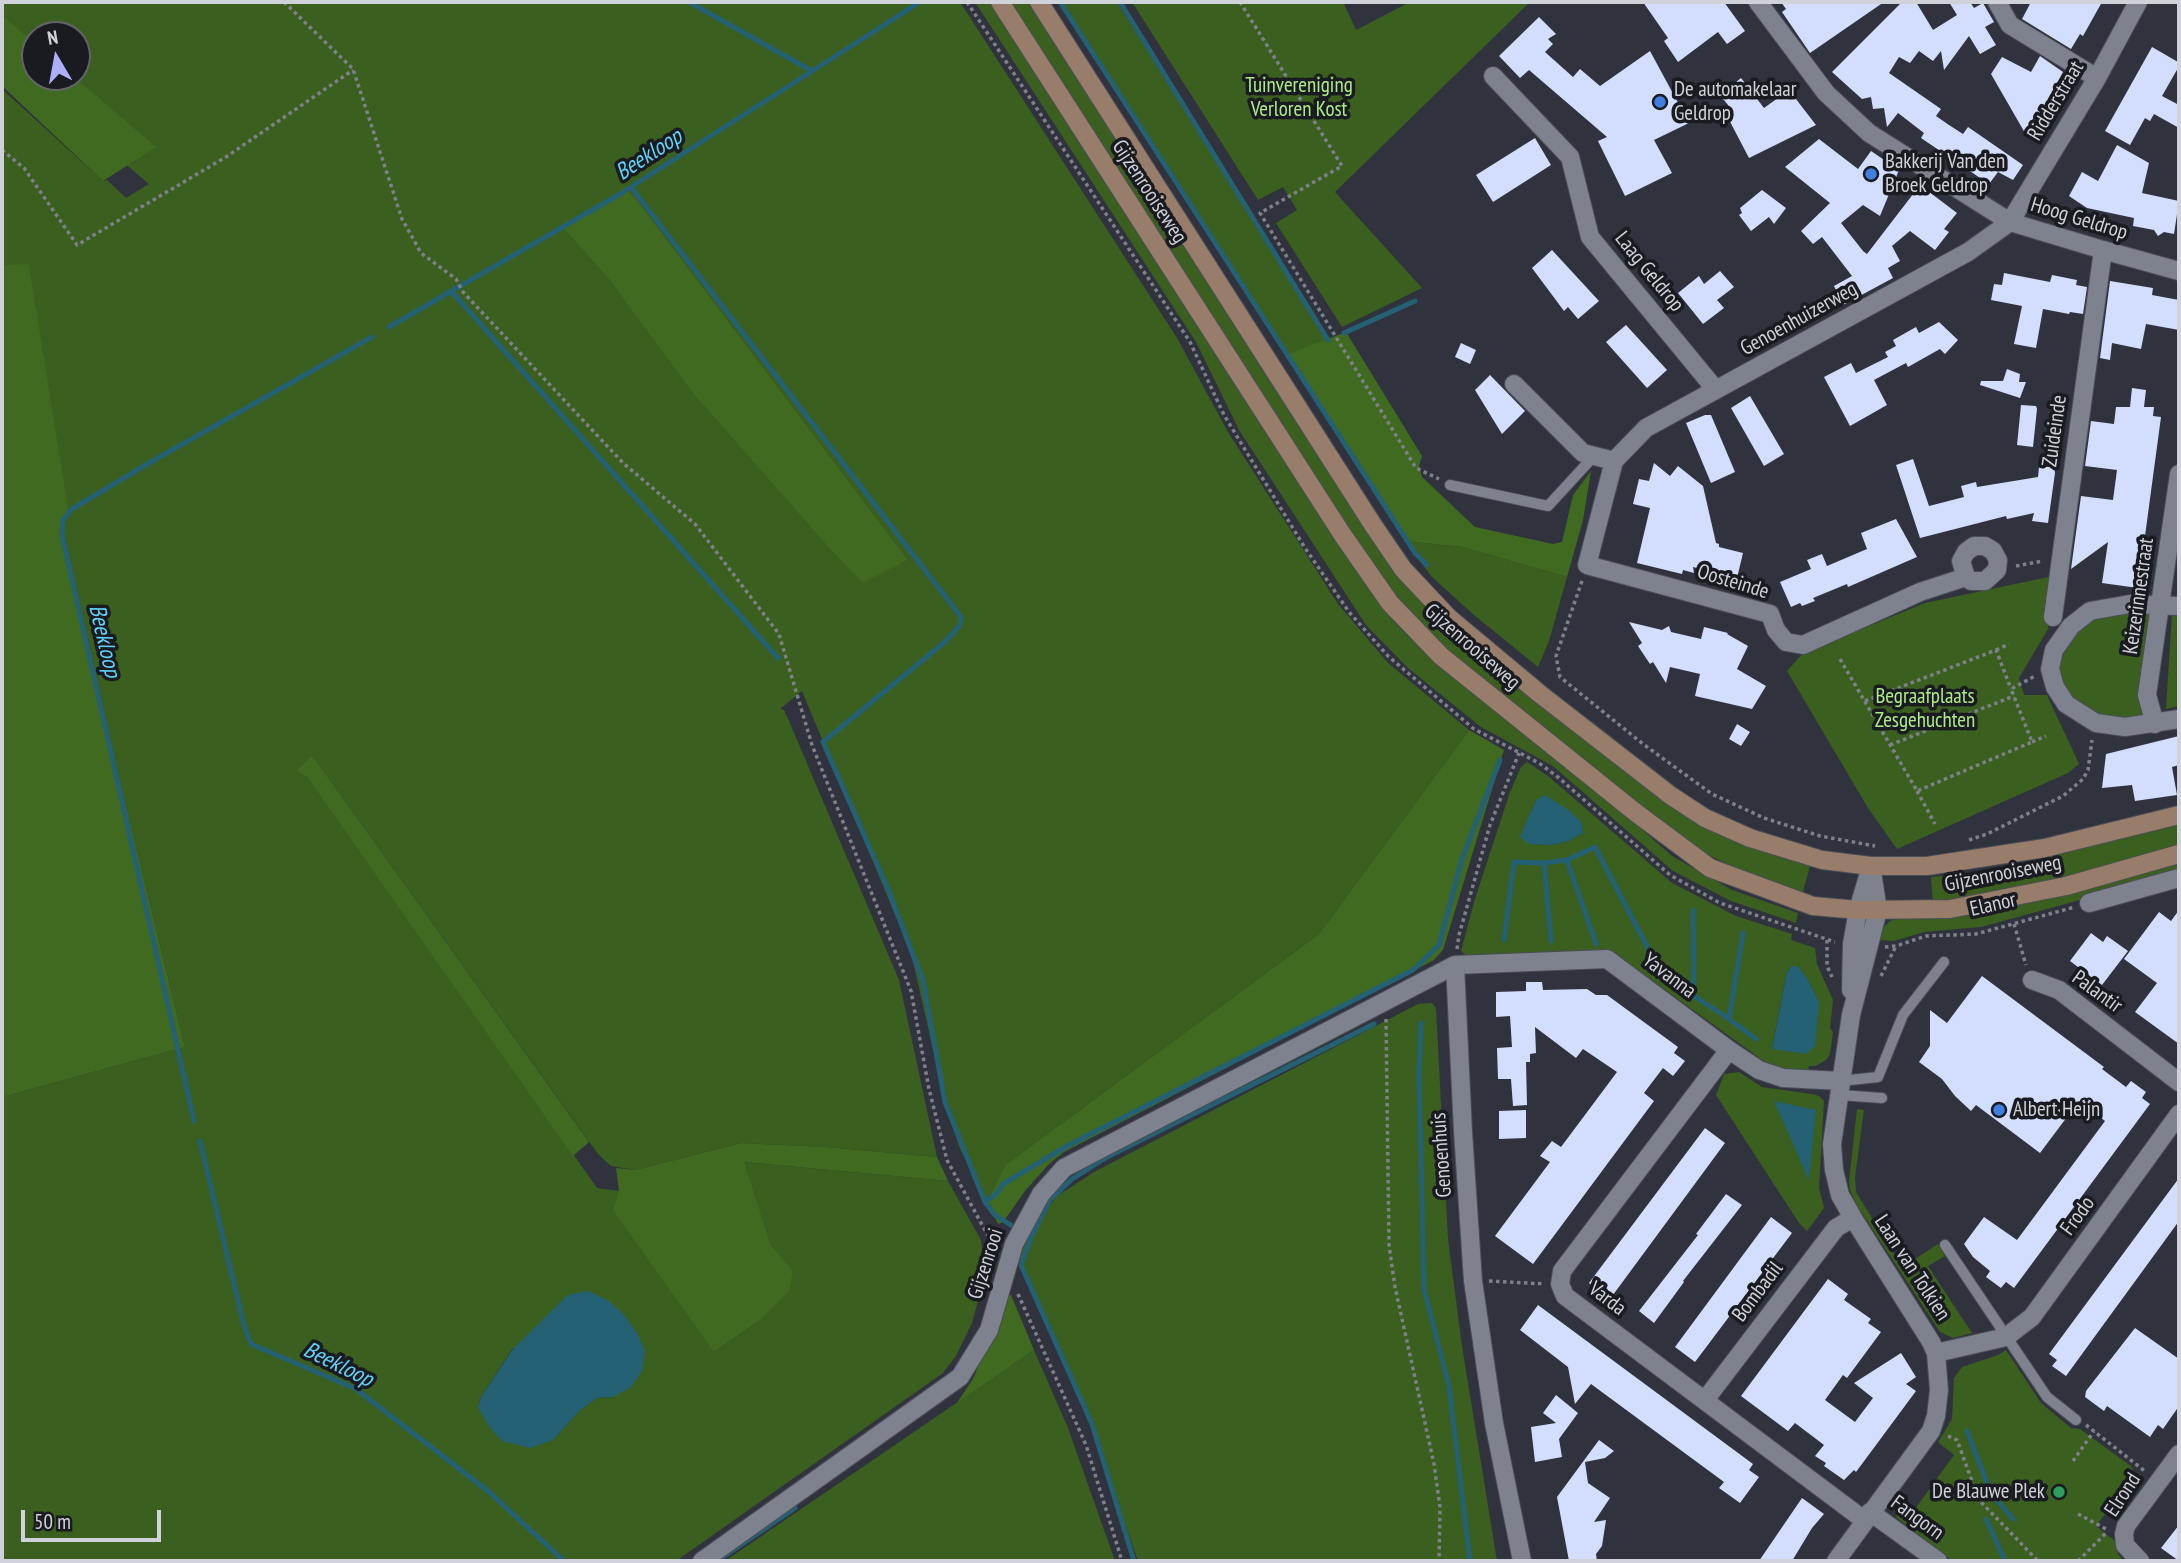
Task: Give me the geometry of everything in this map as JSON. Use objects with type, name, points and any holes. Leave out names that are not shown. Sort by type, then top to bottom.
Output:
[{"type":"main road","name":"Gijzenrooiseweg","points":[[1000,2],[1342,534],[1390,603],[1441,656],[1635,812],[1710,868],[1813,905],[1858,910],[1950,909],[2066,886],[2179,855]]},
{"type":"main road","name":"Gijzenrooiseweg","points":[[1040,2],[1403,569],[1449,618],[1539,694],[1670,795],[1705,818],[1750,838],[1822,860],[1871,866],[1927,866],[2045,848],[2179,815]]},
{"type":"street","name":"Hoog Geldrop","points":[[1758,2],[1826,93],[1869,133],[2010,222],[2179,271]]},
{"type":"street","points":[[1997,2],[2010,25],[2097,78]]},
{"type":"street","name":"Ridderstraat","points":[[2010,222],[2097,78],[2138,2]]},
{"type":"street","name":"Laag Geldrop","points":[[1493,76],[1570,157],[1590,237],[1716,390]]},
{"type":"street","name":"Genoenhuizerweg","points":[[1587,565],[1614,461],[1646,428],[1968,252],[2010,222]]},
{"type":"street","name":"Zuideinde","points":[[2053,617],[2103,250]]},
{"type":"street","points":[[1514,384],[1583,453],[1614,461]]},
{"type":"street","name":"Keizerinnestraat","points":[[2155,724],[2147,695],[2179,474]]},
{"type":"street","points":[[1966,577],[1961,561],[1966,552],[1974,546],[1984,546],[1993,551],[1998,560],[1997,570]]},
{"type":"street","name":"Oosteinde","points":[[1587,565],[1770,614],[1776,630],[1786,642],[1803,645],[1920,592],[1966,577],[1971,581],[1985,581],[1997,570]]},
{"type":"street","points":[[2179,606],[2130,604],[2090,611],[2071,626],[2054,650],[2050,669],[2055,687],[2066,705],[2096,723],[2125,727],[2179,719]]},
{"type":"street","name":"Laan van Tolkien","points":[[1836,1561],[1930,1431],[1936,1416],[1939,1390],[1936,1353],[1925,1329],[1853,1219],[1840,1195],[1834,1170],[1832,1144],[1851,1015],[1852,944],[1858,910],[1871,866]]},
{"type":"street","name":"Laan van Tolkien","points":[[1851,1015],[1868,958],[1878,910],[1871,866]]},
{"type":"street","points":[[2090,903],[2179,878]]},
{"type":"street","name":"Yavanna","points":[[1455,965],[1607,959],[1759,1070],[1783,1078],[1840,1088]]},
{"type":"street","name":"Gijzenrooi","points":[[702,1561],[960,1377],[989,1331],[1014,1244],[1041,1194],[1064,1168],[1455,965]]},
{"type":"street","name":"Genoenhuis","points":[[1455,965],[1473,1281],[1494,1423],[1522,1561]]},
{"type":"street","name":"Palantir","points":[[2032,980],[2059,990],[2179,1082]]},
{"type":"street","name":"Varda","points":[[1729,1050],[1562,1271],[1560,1284],[1565,1296],[1867,1516]]},
{"type":"street","name":"Frodo","points":[[1936,1353],[2006,1337],[2032,1317],[2179,1114]]},
{"type":"street","name":"Bombadil","points":[[1705,1400],[1836,1228],[1853,1219]]},
{"type":"street","name":"Elrond","points":[[2140,1561],[2125,1545],[2124,1534],[2130,1518],[2179,1454]]},
{"type":"street","name":"Fangorn","points":[[1867,1516],[1938,1561]]},
{"type":"lane","points":[[1450,485],[1548,506],[1594,456]]},
{"type":"lane","points":[[1840,1088],[1878,1077],[1903,1015],[1944,962]]},
{"type":"lane","points":[[1840,1088],[1882,1098]]},
{"type":"lane","points":[[1945,1245],[2047,1397],[2076,1420]]},
{"type":"path","points":[[284,2],[354,69],[401,219],[421,253],[456,279],[463,292],[623,463],[695,524],[779,634],[812,745],[911,991],[929,1089],[947,1160],[1006,1269],[1086,1445],[1122,1561]]},
{"type":"path","points":[[1240,2],[1342,166],[1260,213],[1416,468],[1450,485]]},
{"type":"path","points":[[2,150],[24,168],[77,245],[226,157],[354,69]]},
{"type":"path","points":[[1997,570],[2060,557]]},
{"type":"path","points":[[1587,565],[1556,656],[1560,677],[1643,744],[1712,794],[1764,818],[1827,837],[1879,847]]},
{"type":"path","points":[[1865,701],[2009,644]]},
{"type":"path","points":[[1996,650],[2032,741]]},
{"type":"path","points":[[1840,659],[1935,824]]},
{"type":"path","points":[[2011,689],[2021,685]]},
{"type":"path","points":[[1890,745],[2014,696]]},
{"type":"path","name":"Gijzenrooiseweg","points":[[1963,842],[2028,815],[2063,796],[2083,779],[2088,769],[2096,723]]},
{"type":"path","points":[[1917,790],[2046,736]]},
{"type":"path","points":[[1455,965],[1459,935],[1490,825],[1519,753]]},
{"type":"path","points":[[1822,860],[1827,837]]},
{"type":"path","name":"Elanor","points":[[1896,946],[1926,936],[1976,934],[2090,903]]},
{"type":"path","points":[[1807,933],[1813,905]]},
{"type":"path","points":[[2014,924],[2032,980]]},
{"type":"path","points":[[1386,1001],[1389,1245],[1395,1287],[1434,1464],[1440,1507],[1439,1561]]},
{"type":"path","points":[[1473,1281],[1560,1284]]},
{"type":"path","points":[[2076,1420],[2159,1482]]},
{"type":"path","points":[[1930,1431],[1957,1440],[1979,1500],[2038,1561]]},
{"type":"path","points":[[2073,1461],[2094,1431]]},
{"type":"path","points":[[2078,1514],[2108,1530],[2078,1561]]},
{"type":"green space","points":[[2,2],[960,2],[1177,338],[1228,432],[1338,604],[1388,663],[1469,730],[1319,934],[1005,1165],[987,1202],[960,1149],[947,1110],[911,953],[802,691],[780,709],[784,710],[789,721],[899,980],[937,1157],[741,1143],[635,1170],[611,1166],[598,1154],[312,755],[298,771],[307,777],[597,1188],[619,1191],[714,1352],[759,1321],[793,1272],[771,1245],[743,1162],[948,1181],[981,1240],[985,1275],[972,1323],[956,1356],[943,1373],[676,1561],[2,1561],[2,1097],[185,1047],[118,772],[66,539],[59,534],[67,508],[29,265],[2,265],[2,89],[103,181],[107,180],[126,198],[149,184],[39,91],[91,91],[91,21],[21,21],[21,76],[2,60]],"holes":[[[625,189],[637,200],[908,560],[863,582],[800,513],[612,283],[562,227]],[[513,1348],[613,1397],[597,1398],[579,1411],[553,1440],[478,1407],[481,1397]]]},
{"type":"green space","points":[[975,2],[993,2],[1370,590],[1672,856],[1732,890],[1798,913],[1796,923],[1731,901],[1673,871],[1553,766],[1481,727],[1408,668],[1366,625],[1239,430],[1196,342]]},
{"type":"green space","points":[[1008,2],[1031,2],[1393,564],[1640,783],[1811,862],[1803,892],[1743,872],[1703,852],[1664,825],[1444,650],[1376,577]]},
{"type":"green space","points":[[1061,2],[1117,2],[1329,340],[1285,355]]},
{"type":"green space","name":"Tuinvereniging Verloren Kost","points":[[1132,2],[1343,2],[1356,30],[1410,2],[1530,2],[1335,192],[1422,288],[1342,327],[1276,223],[1297,210],[1283,187],[1258,200]]},
{"type":"green space","points":[[2,15],[21,32],[21,91],[90,91],[156,147],[103,181],[2,86]]},
{"type":"green space","points":[[625,188],[637,200],[908,560],[863,583],[693,393],[612,283],[562,227]]},
{"type":"green space","points":[[29,264],[68,508],[59,534],[66,539],[118,772],[185,1047],[2,1097],[2,265]]},
{"type":"green space","points":[[1346,332],[1422,456],[1419,466],[1422,477],[1475,527],[1553,544],[1562,542],[1573,495],[1591,471],[1583,520],[1567,577],[1462,547],[1405,541],[1285,355]]},
{"type":"green space","points":[[1405,541],[1462,547],[1567,577],[1549,641],[1538,667],[1432,577]]},
{"type":"green space","name":"Begraafplaats Zesgehuchten","points":[[2053,576],[2048,629],[2019,678],[2024,695],[2047,695],[2079,764],[2068,773],[1897,849],[1868,808],[1787,671],[1803,653],[1925,603]]},
{"type":"green space","points":[[2150,609],[2146,720],[2102,719],[2072,702],[2057,675],[2060,653],[2085,621]]},
{"type":"green space","points":[[2172,614],[2179,614],[2179,706],[2166,709]]},
{"type":"green space","points":[[1469,730],[1504,750],[1443,950],[1434,960],[1064,1152],[1049,1164],[1003,1222],[998,1224],[987,1202],[1005,1165],[1319,934]]},
{"type":"green space","points":[[312,755],[589,1142],[573,1156],[307,777],[297,771]]},
{"type":"green space","points":[[1527,762],[1548,776],[1672,883],[1736,916],[1792,934],[1791,940],[1815,948],[1817,964],[1833,1000],[1830,1028],[1833,1032],[1827,1059],[1816,1066],[1809,1066],[1808,1071],[1772,1067],[1628,963],[1606,952],[1466,955],[1461,951],[1475,899],[1510,792],[1521,767]],"holes":[[[1536,800],[1570,811],[1583,833],[1569,841],[1552,845],[1530,844],[1521,837]],[[1792,966],[1798,966],[1819,1002],[1772,1048],[1787,972]]]},
{"type":"green space","points":[[2179,822],[2179,846],[2021,889],[1933,903],[1931,877],[2002,868]]},
{"type":"green space","points":[[2179,858],[2179,873],[1981,927],[1924,932],[1894,941],[1877,940],[1881,930],[1890,921],[1903,917]]},
{"type":"green space","points":[[1432,1003],[1436,1008],[1448,1239],[1462,1346],[1497,1561],[1138,1561],[1090,1424],[1017,1259],[1031,1230],[1057,1196],[1094,1172],[1418,1004]]},
{"type":"green space","points":[[1739,1072],[1762,1087],[1812,1094],[1824,1101],[1819,1188],[1824,1208],[1807,1231],[1799,1223],[1716,1095],[1724,1074]]},
{"type":"green space","points":[[1857,1109],[1864,1110],[1855,1177],[1856,1192],[1894,1254],[1907,1247],[1915,1259],[1938,1244],[1945,1256],[1928,1266],[1972,1333],[1953,1338],[1940,1332],[1856,1204],[1849,1181]]},
{"type":"green space","points":[[741,1143],[937,1157],[948,1181],[744,1162],[771,1245],[793,1271],[789,1291],[759,1321],[714,1352],[613,1210],[619,1191],[616,1168],[635,1170]]},
{"type":"green space","points":[[1011,1295],[1034,1350],[957,1403],[974,1377],[1005,1297]]},
{"type":"green space","points":[[1034,1350],[1068,1428],[1115,1561],[725,1561]]},
{"type":"green space","points":[[2006,1350],[2041,1403],[2071,1428],[2080,1429],[2131,1466],[2135,1474],[2096,1526],[2115,1541],[2118,1554],[2124,1561],[1952,1561],[1897,1518],[1894,1511],[1896,1499],[1912,1513],[1954,1455],[1938,1442],[1952,1419],[1954,1378],[1962,1367]]},
{"type":"water","points":[[1545,795],[1570,811],[1582,823],[1583,833],[1569,841],[1552,845],[1529,844],[1520,837],[1536,800]]},
{"type":"water","points":[[1792,966],[1798,966],[1807,978],[1819,1002],[1815,1046],[1806,1054],[1772,1049],[1787,972]]},
{"type":"water","points":[[1774,1101],[1816,1110],[1809,1181]]},
{"type":"water","points":[[588,1291],[609,1301],[625,1316],[638,1335],[645,1351],[642,1371],[631,1387],[613,1397],[597,1398],[579,1411],[553,1440],[530,1448],[502,1441],[490,1428],[478,1407],[481,1397],[513,1349],[568,1295]]},
{"type":"building","points":[[1643,2],[1724,2],[1745,31],[1727,44],[1718,32],[1678,62],[1664,41],[1668,38]]},
{"type":"building","points":[[1781,2],[1884,2],[1810,53],[1782,12],[1786,9]]},
{"type":"building","points":[[1902,2],[1916,2],[1933,30],[1957,15],[1949,2],[1970,2],[1974,8],[1983,3],[1994,22],[1985,27],[1996,45],[1980,54],[1969,36],[1944,70],[1941,51],[1933,61],[1919,51],[1910,63],[1899,57],[1889,73],[1941,109],[1936,116],[1949,125],[1963,134],[1968,127],[2023,165],[2013,180],[1998,172],[1989,184],[1921,138],[1924,133],[1898,113],[1887,127],[1884,108],[1873,109],[1871,97],[1862,99],[1832,72]]},
{"type":"building","points":[[2031,2],[2102,2],[2083,36],[2080,34],[2071,49],[2022,19]]},
{"type":"building","points":[[1539,17],[1556,34],[1548,39],[1553,44],[1545,52],[1573,77],[1580,69],[1600,86],[1650,51],[1689,123],[1654,140],[1672,173],[1625,196],[1598,141],[1607,137],[1529,70],[1520,78],[1499,56]]},
{"type":"building","points":[[2152,47],[2178,62],[2178,68],[2162,96],[2179,105],[2179,128],[2154,114],[2150,121],[2145,118],[2130,145],[2105,131]]},
{"type":"building","points":[[2040,56],[2063,72],[2039,115],[2036,113],[2025,133],[1991,74],[2002,57],[2031,72]]},
{"type":"building","points":[[1741,78],[1764,108],[1789,90],[1816,125],[1749,158],[1726,114],[1732,110],[1720,95]]},
{"type":"building","points":[[1535,138],[1551,165],[1493,202],[1476,175]]},
{"type":"building","points":[[1819,139],[1858,169],[1871,151],[1899,170],[1880,216],[1863,205],[1841,223],[1867,254],[1920,185],[1957,213],[1944,229],[1949,232],[1935,250],[1910,231],[1892,246],[1900,261],[1888,268],[1893,278],[1843,305],[1834,286],[1852,276],[1822,237],[1813,244],[1801,231],[1830,203],[1785,167]]},
{"type":"building","points":[[2117,145],[2149,163],[2142,193],[2179,201],[2174,234],[2164,232],[2158,236],[2154,230],[2133,226],[2134,218],[2087,208],[2069,196],[2082,172],[2098,181]]},
{"type":"building","points":[[1762,190],[1786,208],[1774,224],[1769,217],[1751,231],[1739,215],[1742,213],[1740,208]]},
{"type":"building","points":[[1552,250],[1599,301],[1578,319],[1568,307],[1564,311],[1532,268]]},
{"type":"building","points":[[1720,271],[1734,287],[1717,300],[1724,308],[1703,324],[1678,293],[1699,276],[1704,284]]},
{"type":"building","points":[[2004,273],[2050,282],[2052,275],[2077,280],[2076,285],[2087,287],[2083,314],[2043,309],[2036,348],[2014,344],[2022,306],[1991,300],[1994,284],[2002,285]]},
{"type":"building","points":[[2110,281],[2153,288],[2152,295],[2179,300],[2179,330],[2146,324],[2141,349],[2112,343],[2110,360],[2100,358]]},
{"type":"building","points":[[1939,322],[1958,340],[1945,354],[1940,349],[1908,367],[1906,363],[1874,380],[1887,405],[1850,426],[1824,377],[1851,363],[1856,373],[1888,357],[1885,352],[1896,346],[1893,340],[1916,327],[1919,333]]},
{"type":"building","points":[[1626,325],[1667,370],[1647,388],[1606,342]]},
{"type":"building","points":[[1461,343],[1476,350],[1470,364],[1455,357]]},
{"type":"building","points":[[2007,369],[2020,374],[2019,382],[2026,382],[2020,398],[1980,385],[1981,381],[2003,381]]},
{"type":"building","points":[[1490,375],[1525,411],[1502,434],[1475,390]]},
{"type":"building","points":[[2132,388],[2146,390],[2144,407],[2154,407],[2153,416],[2161,417],[2138,588],[2102,583],[2108,542],[2071,569],[2081,496],[2113,500],[2117,470],[2085,466],[2091,421],[2114,424],[2116,407],[2130,407]]},
{"type":"building","points":[[1750,396],[1784,454],[1764,466],[1731,408]]},
{"type":"building","points":[[2021,405],[2036,406],[2037,409],[2033,447],[2017,445]]},
{"type":"building","points":[[1711,415],[1735,472],[1711,483],[1686,423]]},
{"type":"building","points":[[1913,459],[1929,506],[1964,497],[1961,486],[1976,482],[1977,487],[2038,477],[2039,467],[2054,467],[2048,523],[2032,521],[2034,513],[2007,519],[2006,516],[1920,538],[1896,465]]},
{"type":"building","points":[[1654,463],[1670,476],[1678,466],[1703,486],[1716,543],[1719,547],[1743,553],[1737,578],[1693,567],[1694,573],[1683,570],[1682,574],[1637,563],[1650,508],[1633,504],[1639,479],[1649,481]]},
{"type":"building","points":[[1896,519],[1917,557],[1848,587],[1847,584],[1813,598],[1815,601],[1791,607],[1780,582],[1811,569],[1807,560],[1822,554],[1827,566],[1867,549],[1861,533]]},
{"type":"building","points":[[1629,622],[1662,630],[1669,626],[1671,632],[1701,639],[1704,627],[1728,633],[1748,646],[1737,669],[1766,686],[1752,709],[1695,696],[1700,674],[1670,667],[1666,683],[1653,662],[1650,664],[1638,646],[1642,643]]},
{"type":"building","points":[[1737,724],[1750,732],[1741,746],[1729,739]]},
{"type":"building","points":[[2179,736],[2179,765],[2172,767],[2177,795],[2135,801],[2132,785],[2102,788],[2106,754]]},
{"type":"building","points":[[2179,910],[2179,1044],[2135,1012],[2157,983],[2124,959],[2159,912],[2171,921]]},
{"type":"building","points":[[2091,933],[2103,942],[2107,936],[2128,951],[2102,985],[2070,961]]},
{"type":"building","points":[[1982,976],[2104,1067],[2102,1069],[2126,1087],[2131,1081],[2146,1092],[2142,1098],[2150,1104],[2014,1288],[2006,1282],[2001,1288],[1986,1277],[1990,1271],[1973,1257],[1964,1244],[1984,1217],[2017,1240],[2105,1121],[2079,1101],[2040,1153],[1976,1105],[1971,1111],[1942,1079],[1919,1062],[1930,1046],[1930,1010],[1947,1023]]},
{"type":"building","points":[[1526,982],[1542,982],[1543,990],[1587,989],[1596,995],[1607,995],[1678,1047],[1674,1053],[1685,1061],[1673,1076],[1663,1068],[1644,1093],[1654,1101],[1533,1264],[1495,1236],[1550,1162],[1540,1156],[1552,1141],[1561,1147],[1617,1072],[1583,1049],[1576,1058],[1535,1027],[1536,1053],[1530,1054],[1530,1062],[1526,1062],[1527,1105],[1513,1106],[1511,1079],[1498,1079],[1497,1048],[1512,1047],[1510,1016],[1496,1017],[1496,992],[1526,991]]},
{"type":"building","points":[[1526,1110],[1526,1138],[1499,1139],[1499,1111]]},
{"type":"building","points":[[1705,1128],[1725,1143],[1610,1299],[1589,1283]]},
{"type":"building","points":[[2179,1178],[2179,1221],[2066,1376],[2052,1366],[2057,1360],[2049,1354]]},
{"type":"building","points":[[1726,1194],[1742,1205],[1654,1323],[1639,1311]]},
{"type":"building","points":[[1771,1217],[1792,1233],[1695,1362],[1675,1347]]},
{"type":"building","points":[[1828,1279],[1848,1294],[1844,1300],[1871,1319],[1868,1323],[1881,1332],[1847,1378],[1843,1375],[1825,1400],[1855,1422],[1873,1398],[1854,1383],[1901,1353],[1916,1377],[1906,1384],[1916,1391],[1856,1472],[1854,1470],[1844,1480],[1815,1456],[1824,1445],[1795,1423],[1788,1431],[1741,1396]]},
{"type":"building","points":[[1538,1305],[1753,1464],[1749,1470],[1759,1477],[1740,1503],[1719,1488],[1724,1482],[1591,1384],[1575,1404],[1568,1367],[1520,1330]]},
{"type":"building","points":[[2135,1328],[2179,1359],[2179,1406],[2163,1429],[2158,1425],[2150,1437],[2107,1406],[2104,1411],[2085,1397],[2086,1391]]},
{"type":"building","points":[[1556,1395],[1578,1413],[1559,1439],[1562,1457],[1535,1462],[1531,1427],[1556,1423],[1543,1413]]},
{"type":"building","points":[[1599,1440],[1614,1451],[1605,1458],[1585,1462],[1588,1483],[1610,1498],[1594,1522],[1606,1520],[1602,1546],[1596,1554],[1597,1561],[1569,1561],[1557,1497]]},
{"type":"building","points":[[1802,1498],[1824,1514],[1792,1561],[1759,1561]]},
{"type":"building","points":[[2179,1525],[2179,1561],[2161,1548]]},
{"type":"waterway","points":[[689,2],[812,71]]},
{"type":"waterway","name":"Beekloop","points":[[389,327],[620,194],[920,2]]},
{"type":"waterway","points":[[1060,2],[1415,553],[1427,565]]},
{"type":"waterway","points":[[1120,2],[1328,340]]},
{"type":"waterway","points":[[631,187],[961,617],[960,625],[946,641],[823,742],[888,889],[923,981],[945,1102],[985,1202],[995,1215],[1031,1238],[1050,1200],[1072,1179],[1107,1157],[1374,1024]]},
{"type":"waterway","points":[[452,292],[778,658]]},
{"type":"waterway","points":[[1344,333],[1415,301]]},
{"type":"waterway","name":"Beekloop","points":[[194,1121],[62,535],[63,520],[72,509],[149,463],[372,337]]},
{"type":"waterway","points":[[985,1202],[996,1194],[1003,1184],[1067,1146],[1413,970],[1439,945],[1462,859],[1500,760]]},
{"type":"waterway","points":[[1596,944],[1567,860],[1595,847],[1663,977],[1694,996]]},
{"type":"waterway","points":[[1551,941],[1544,863],[1567,860]]},
{"type":"waterway","points":[[1504,940],[1514,862],[1544,863]]},
{"type":"waterway","points":[[1693,910],[1694,996],[1729,1019]]},
{"type":"waterway","points":[[1743,933],[1729,1019],[1756,1039]]},
{"type":"waterway","points":[[1421,1023],[1419,1074],[1424,1289],[1449,1386],[1470,1561]]},
{"type":"waterway","name":"Beekloop","points":[[200,1141],[243,1322],[251,1344],[356,1389],[488,1491],[564,1561]]},
{"type":"waterway","points":[[1031,1238],[1021,1265],[1092,1424],[1134,1561]]},
{"type":"waterway","points":[[1967,1431],[1991,1493],[2013,1519]]},
{"type":"waterway","points":[[717,1561],[795,1508]]},
{"type":"waterway","points":[[1986,1519],[2005,1561]]},
{"type":"place","name":"De automakelaar Geldrop","points":[[1660,102]]},
{"type":"place","name":"Bakkerij Van den Broek Geldrop","points":[[1871,174]]},
{"type":"place","name":"Albert Heijn","points":[[1999,1110]]},
{"type":"place","name":"De Blauwe Plek","points":[[2059,1492]]}]
